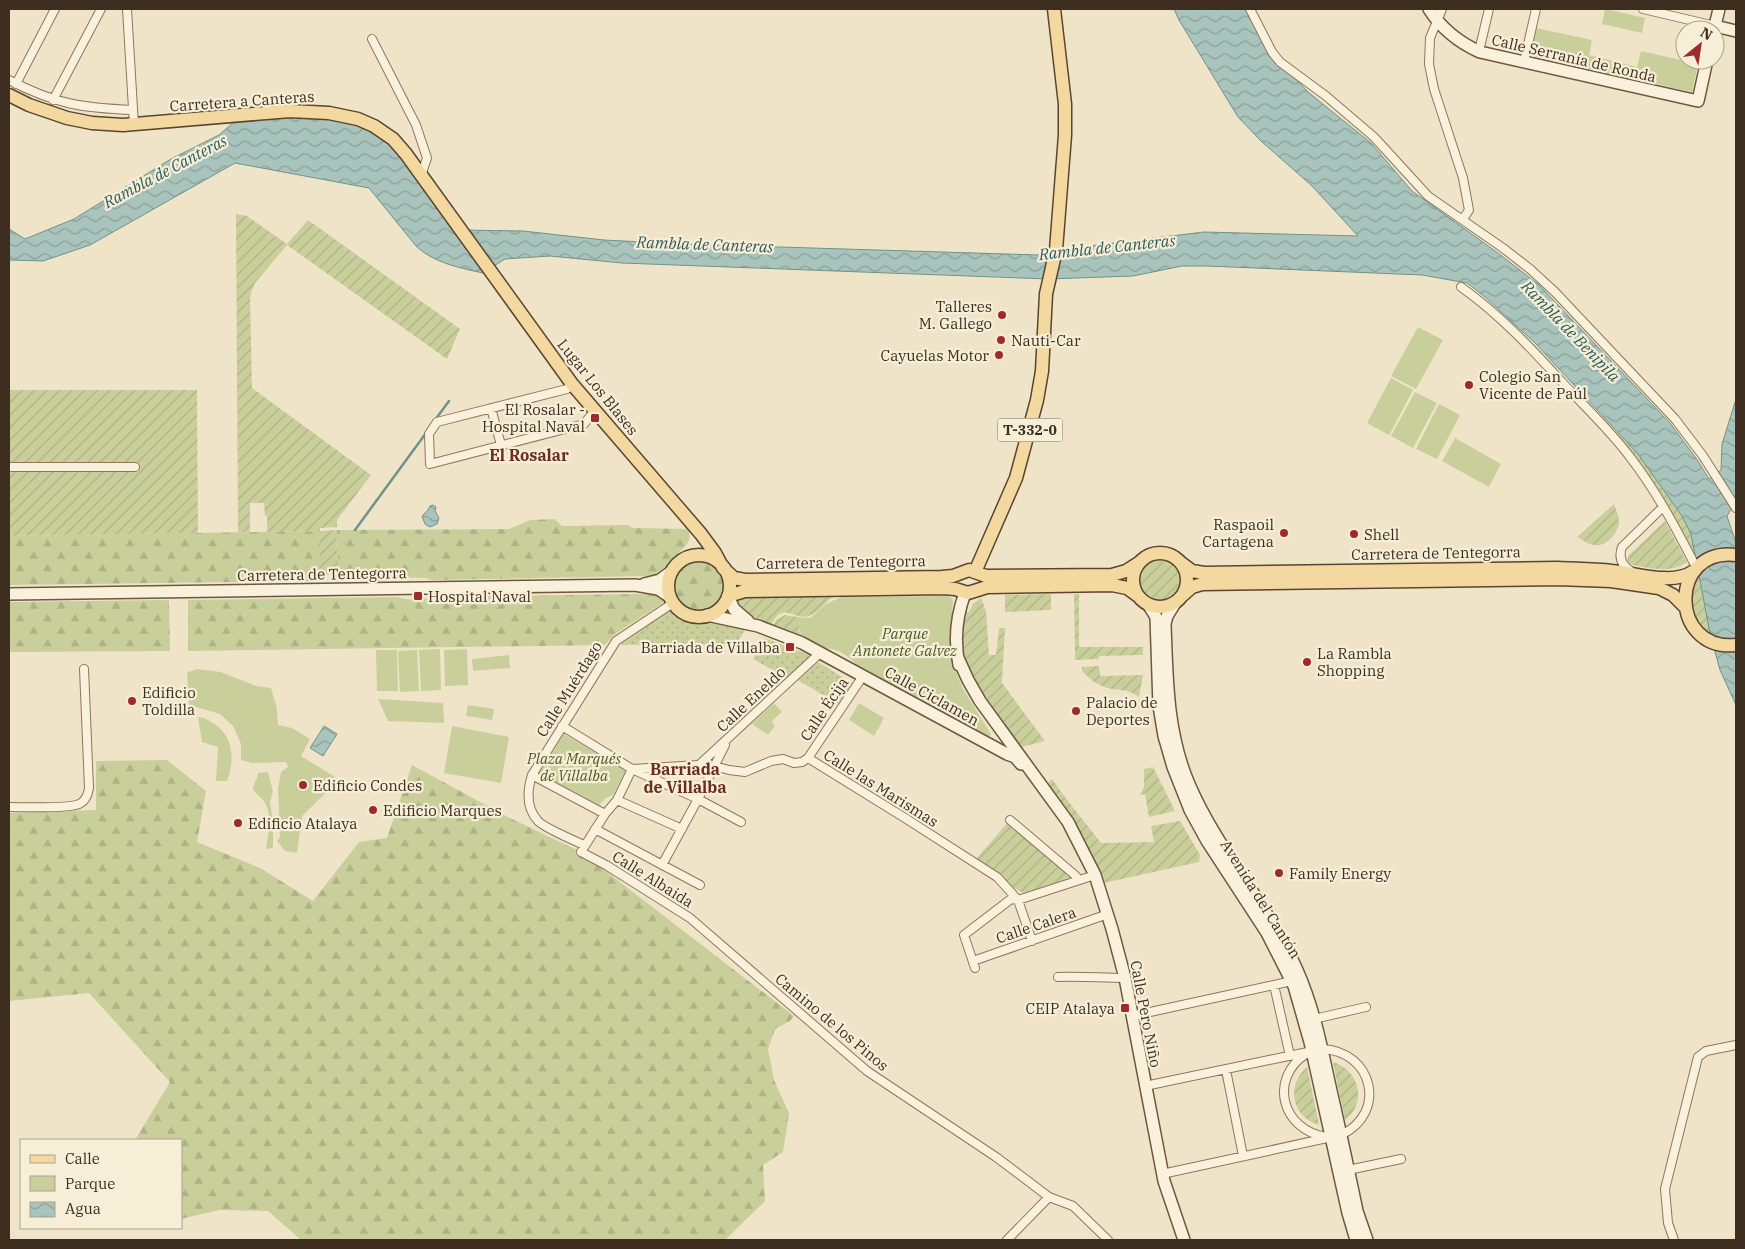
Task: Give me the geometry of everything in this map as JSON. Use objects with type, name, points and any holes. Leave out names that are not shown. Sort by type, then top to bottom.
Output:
[{"type":"main road","name":"T-332-0","points":[[975,572],[1016,478],[1025,451],[1042,371],[1046,294],[1048,278],[1056,250],[1065,135],[1065,104],[1054,9]]},
{"type":"main road","name":"Calle Serranía de Ronda","points":[[1429,9],[1437,20],[1456,38],[1479,51],[1698,101],[1705,70]]},
{"type":"main road","points":[[9,95],[29,105],[67,118],[86,122],[128,125]]},
{"type":"main road","points":[[9,104],[43,119],[77,126],[128,125]]},
{"type":"main road","name":"Carretera a Canteras","points":[[128,125],[290,111],[310,111],[348,116],[366,122],[389,136],[400,146],[490,270]]},
{"type":"main road","name":"Lugar Los Blases","points":[[490,270],[572,384],[688,519],[715,553],[724,569]]},
{"type":"main road","name":"Lugar Los Blases","points":[[687,557],[694,547],[696,537],[695,529],[688,519]]},
{"type":"main road","points":[[975,572],[980,582],[968,591],[957,586],[956,581],[960,572],[969,570],[975,572],[986,576],[1112,574],[1126,571],[1149,555],[1168,554],[1180,562],[1187,578],[1186,586],[1179,599],[1160,607],[1143,600],[1134,587],[1133,579],[1140,562]]},
{"type":"main road","name":"Carretera de Tentegorra","points":[[1180,562],[1192,571],[1204,573],[1558,568],[1606,570],[1670,578],[1683,577],[1713,558],[1734,554]]},
{"type":"main road","points":[[707,556],[724,569],[729,582],[728,596],[720,607],[707,615],[697,616],[688,614],[680,610],[672,600],[668,584],[672,571],[678,563],[687,557],[707,556]]},
{"type":"main road","name":"Carretera de Tentegorra","points":[[724,569],[734,578],[745,580],[942,577],[952,576],[960,572]]},
{"type":"main road","points":[[1696,569],[1687,586],[1685,597],[1689,618],[1695,629],[1712,642],[1723,645],[1736,645]]},
{"type":"main road","name":"Carretera de Tentegorra","points":[[635,586],[657,582],[672,571]]},
{"type":"main road","name":"Carretera de Tentegorra","points":[[1179,599],[1192,587],[1202,584],[1558,579],[1611,581],[1659,588],[1677,598],[1686,608]]},
{"type":"main road","name":"Carretera de Tentegorra","points":[[9,594],[635,586],[652,587],[662,591],[672,600]]},
{"type":"main road","name":"Carretera de Tentegorra","points":[[728,596],[741,591],[944,588],[968,591],[986,587],[1119,586],[1130,589],[1143,600]]},
{"type":"main road","name":"Calle Pero Niño","points":[[968,591],[956,628],[958,658],[966,688],[1010,756],[1081,846]]},
{"type":"main road","name":"Calle Ciclamen","points":[[728,596],[737,612],[758,626]]},
{"type":"main road","name":"Avenida del Cantón","points":[[1179,599],[1166,621],[1167,682],[1171,725],[1180,759],[1189,784],[1207,821],[1276,928],[1303,983],[1314,1019],[1317,1050],[1353,1212]]},
{"type":"main road","name":"Avenida del Cantón","points":[[1143,600],[1156,617],[1158,682],[1162,726],[1167,751],[1178,784],[1200,829],[1267,933],[1291,979],[1317,1050]]},
{"type":"main road","name":"Calle Ciclamen","points":[[707,615],[758,626],[802,643],[1010,756]]},
{"type":"main road","name":"Calle Pero Niño","points":[[958,658],[980,700],[1068,822],[1095,875],[1108,914],[1125,978],[1162,1174],[1184,1240]]},
{"type":"main road","points":[[985,742],[992,740],[993,731]]},
{"type":"main road","points":[[1010,756],[1015,757],[1038,785],[1046,791]]},
{"type":"main road","name":"Avenida del Cantón","points":[[1336,1136],[1348,1170],[1353,1212]]},
{"type":"main road","name":"Calle Pero Niño","points":[[1167,1192],[1190,1240]]},
{"type":"main road","points":[[1353,1212],[1356,1240]]},
{"type":"main road","points":[[1353,1212],[1366,1240]]},
{"type":"street","points":[[55,9],[12,82],[53,100],[87,108],[133,110]]},
{"type":"street","points":[[53,100],[101,9]]},
{"type":"street","points":[[127,9],[133,110],[128,125]]},
{"type":"street","points":[[1250,9],[1272,52],[1280,62],[1326,96],[1374,137],[1428,196],[1503,248],[1543,280],[1675,418],[1735,507]]},
{"type":"street","points":[[1442,9],[1430,38],[1429,64],[1434,89],[1465,188],[1469,210],[1463,219]]},
{"type":"street","points":[[1479,51],[1489,9]]},
{"type":"street","points":[[1524,62],[1536,9]]},
{"type":"street","points":[[1643,9],[1684,20]]},
{"type":"street","points":[[372,39],[416,125],[427,158],[421,176]]},
{"type":"street","points":[[1461,287],[1506,324],[1629,455],[1663,506],[1696,569]]},
{"type":"street","points":[[572,384],[566,389],[437,422],[428,434],[430,464],[584,424],[595,410]]},
{"type":"street","points":[[491,408],[501,445]]},
{"type":"street","points":[[9,468],[135,466]]},
{"type":"street","points":[[1634,573],[1622,563],[1620,555],[1622,547],[1663,506]]},
{"type":"street","name":"Calle Muérdago","points":[[582,848],[538,822],[529,805],[527,788],[532,775],[616,641],[672,600]]},
{"type":"street","name":"Calle Eneldo","points":[[699,766],[820,653]]},
{"type":"street","points":[[9,808],[72,806],[82,802],[88,794],[84,669]]},
{"type":"street","name":"Calle Écija","points":[[808,758],[863,676]]},
{"type":"street","points":[[562,726],[632,769],[698,799],[741,822]]},
{"type":"street","points":[[662,865],[728,739]]},
{"type":"street","name":"Calle las Marismas","points":[[632,769],[714,766],[745,772],[771,760],[783,760],[794,763],[802,762],[808,758],[986,870],[1004,883],[1018,900]]},
{"type":"street","points":[[582,848],[617,800],[632,769]]},
{"type":"street","points":[[532,775],[605,814]]},
{"type":"street","points":[[617,800],[682,829]]},
{"type":"street","points":[[1010,820],[1076,876],[1078,880]]},
{"type":"street","points":[[595,829],[700,885]]},
{"type":"street","name":"Calle Albaida","points":[[582,848],[690,918],[706,933]]},
{"type":"street","points":[[1032,941],[1018,900],[1095,875]]},
{"type":"street","name":"Calle Calera","points":[[1018,900],[1011,899],[964,935],[974,965],[1032,941],[1108,914]]},
{"type":"street","name":"Camino de los Pinos","points":[[706,933],[867,1072],[996,1158],[1049,1197],[1073,1206],[1107,1240]]},
{"type":"street","points":[[1058,976],[1125,978]]},
{"type":"street","points":[[1132,1016],[1274,985],[1291,979]]},
{"type":"street","points":[[1274,985],[1290,1056]]},
{"type":"street","points":[[1314,1019],[1366,1007]]},
{"type":"street","points":[[1674,1240],[1668,1223],[1664,1189],[1698,1057],[1706,1051],[1736,1045]]},
{"type":"street","points":[[1317,1050],[1298,1060],[1288,1074],[1284,1099],[1290,1116],[1302,1128],[1317,1136],[1336,1136]]},
{"type":"street","points":[[1145,1086],[1317,1050],[1340,1052],[1348,1056],[1362,1070],[1367,1081],[1369,1092],[1366,1112],[1356,1126],[1336,1136],[1162,1174]]},
{"type":"street","points":[[1226,1070],[1243,1156]]},
{"type":"street","points":[[1348,1170],[1401,1160]]},
{"type":"street","points":[[1008,1240],[1049,1197]]},
{"type":"green space","points":[[1605,9],[1645,18],[1642,33],[1602,24]]},
{"type":"green space","points":[[1536,28],[1592,40],[1589,55],[1637,67],[1641,51],[1675,59],[1675,70],[1697,70],[1692,92],[1529,55]]},
{"type":"green space","points":[[236,214],[247,216],[287,244],[308,220],[460,329],[447,359],[287,245],[255,283],[250,298],[252,388],[371,475],[337,520],[337,527],[320,528],[320,531],[267,532],[267,516],[265,516],[264,503],[250,503],[250,532],[238,532]]},
{"type":"green space","points":[[1418,327],[1443,340],[1416,389],[1391,376]]},
{"type":"green space","points":[[1391,378],[1413,390],[1389,435],[1367,423]]},
{"type":"green space","points":[[9,390],[197,390],[198,533],[9,536]]},
{"type":"green space","points":[[1415,392],[1437,403],[1413,448],[1391,436]]},
{"type":"green space","points":[[1439,404],[1460,415],[1437,459],[1416,449]]},
{"type":"green space","points":[[1596,411],[1638,454],[1682,516],[1691,534],[1696,558],[1692,561],[1651,486]]},
{"type":"green space","points":[[1455,438],[1501,464],[1489,487],[1442,461]]},
{"type":"green space","points":[[1614,504],[1619,523],[1617,530],[1609,540],[1602,544],[1593,545],[1577,537]]},
{"type":"green space","points":[[555,519],[562,526],[628,525],[633,528],[688,529],[689,538],[686,545],[662,570],[657,574],[649,576],[432,580],[417,577],[368,581],[341,573],[338,566],[337,530],[509,529],[530,520]]},
{"type":"green space","points":[[1665,521],[1687,562],[1680,566],[1666,569],[1627,564],[1628,556]]},
{"type":"green space","points":[[337,530],[338,566],[336,574],[322,575],[320,568],[320,531]]},
{"type":"green space","points":[[320,531],[320,568],[318,575],[313,576],[308,581],[9,585],[9,536]]},
{"type":"green space","points":[[1160,553],[1173,557],[1184,566],[1633,584],[1202,584],[1172,604],[1160,607],[1148,604],[1119,586],[1112,575],[1136,565],[1149,555]]},
{"type":"green space","points":[[692,556],[704,556],[715,561],[723,569],[728,580],[726,598],[715,611],[704,616],[692,616],[681,611],[673,603],[668,592],[668,580],[673,569],[681,561]]},
{"type":"green space","points":[[1698,567],[1710,633],[1712,642],[1686,608]]},
{"type":"green space","points":[[727,576],[840,595],[835,596],[819,610],[805,617],[789,613],[779,615],[769,630],[758,626],[728,596],[729,582]]},
{"type":"green space","points":[[649,594],[659,597],[664,602],[615,634],[605,645],[188,651],[188,600],[397,597],[415,600],[433,597]]},
{"type":"green space","points":[[1051,594],[1051,610],[1005,612],[1005,595]]},
{"type":"green space","points":[[1074,594],[1079,594],[1079,647],[1143,647],[1143,655],[1099,656],[1099,659],[1075,660]]},
{"type":"green space","name":"Parque Antonete Galvez","points":[[948,596],[953,599],[950,643],[954,667],[963,689],[991,734],[989,737],[858,667],[850,658],[839,652],[813,644],[801,633],[798,623],[798,617],[810,618],[826,604],[841,597]]},
{"type":"green space","points":[[981,598],[986,611],[989,655],[996,655],[999,628],[1005,628],[1002,683],[1045,741],[1018,748],[975,685],[963,651],[962,632],[965,613],[969,612],[973,604]]},
{"type":"green space","points":[[169,600],[170,651],[9,652],[9,602]]},
{"type":"green space","points":[[671,610],[686,620],[725,624],[745,629],[734,649],[724,644],[620,645]]},
{"type":"green space","points":[[785,615],[798,617],[799,631],[805,638],[771,631],[776,620]]},
{"type":"green space","points":[[765,638],[812,656],[787,678],[753,659]]},
{"type":"green space","points":[[440,649],[441,690],[421,691],[419,650]]},
{"type":"green space","points":[[467,649],[468,685],[445,686],[444,650]]},
{"type":"green space","points":[[376,650],[397,650],[398,691],[377,691]]},
{"type":"green space","points":[[417,650],[419,691],[400,692],[398,651]]},
{"type":"green space","points":[[509,655],[510,668],[473,671],[472,659]]},
{"type":"green space","points":[[818,662],[852,683],[838,704],[798,680]]},
{"type":"green space","points":[[1099,666],[1100,676],[1143,675],[1139,697],[1130,692],[1101,686],[1082,671],[1082,667]]},
{"type":"green space","points":[[197,669],[221,672],[256,686],[271,688],[277,709],[278,725],[292,728],[310,739],[301,756],[335,777],[337,782],[302,816],[297,853],[285,851],[277,841],[280,837],[278,789],[281,772],[288,767],[286,762],[252,763],[241,760],[241,744],[233,726],[220,714],[189,705],[187,675],[188,672]]},
{"type":"green space","points":[[378,699],[443,703],[444,723],[388,721]]},
{"type":"green space","points":[[774,703],[782,712],[772,721],[775,726],[768,735],[752,724]]},
{"type":"green space","points":[[859,703],[884,718],[874,736],[849,720]]},
{"type":"green space","points":[[468,705],[494,709],[492,720],[466,716]]},
{"type":"green space","points":[[198,717],[208,720],[220,728],[229,742],[232,757],[227,781],[216,781],[218,747],[202,742]]},
{"type":"green space","points":[[452,726],[509,737],[501,783],[444,773]]},
{"type":"green space","name":"Plaza Marqués de Villalba","points":[[564,734],[626,770],[613,795],[606,798],[599,805],[539,773]]},
{"type":"green space","points":[[167,760],[206,791],[197,842],[260,868],[313,901],[359,842],[387,838],[412,765],[508,817],[581,852],[794,1016],[790,1021],[775,1029],[768,1049],[774,1080],[789,1113],[783,1152],[763,1165],[765,1201],[725,1240],[301,1240],[268,1211],[219,1210],[182,1219],[182,1139],[136,1139],[170,1082],[89,993],[9,1001],[9,813],[96,810],[96,761]]},
{"type":"green space","points":[[1153,767],[1175,811],[1149,817],[1145,794],[1140,795],[1144,787],[1144,769]]},
{"type":"green space","points":[[268,772],[273,792],[270,802],[273,821],[273,848],[266,849],[269,824],[267,807],[253,789],[258,773]]},
{"type":"green space","points":[[1052,779],[1101,843],[1154,842],[1151,826],[1180,821],[1200,855],[1199,862],[1104,883],[1086,844],[1045,785]]},
{"type":"green space","points":[[1010,820],[1076,876],[1024,893],[1005,882],[976,859]]},
{"type":"green space","points":[[1333,1062],[1349,1072],[1357,1087],[1358,1096],[1356,1104],[1352,1113],[1345,1120]]},
{"type":"green space","points":[[1307,1067],[1319,1125],[1302,1115],[1297,1108],[1295,1100],[1294,1091],[1296,1083],[1300,1074]]},
{"type":"water","points":[[1174,9],[1250,9],[1280,62],[1308,92],[1371,143],[1412,191],[1539,285],[1670,423],[1709,479],[1721,470],[1722,444],[1736,399],[1736,501],[1727,516],[1736,543],[1736,705],[1720,670],[1710,633],[1691,534],[1682,516],[1638,454],[1534,342],[1467,283],[1422,275],[1207,266],[1182,266],[1133,276],[1048,279],[622,263],[550,256],[505,259],[483,273],[439,261],[423,252],[369,188],[235,163],[90,245],[43,261],[9,260],[9,229],[25,239],[74,219],[171,159],[219,135],[242,115],[310,111],[385,133],[461,230],[523,231],[604,240],[682,244],[1039,255],[1056,250],[1204,232],[1358,236],[1312,186],[1261,141],[1238,117]]},
{"type":"water","points":[[433,505],[436,507],[435,511],[439,518],[437,524],[430,527],[425,524],[422,516]]},
{"type":"water","points":[[324,726],[337,734],[323,756],[310,748]]},
{"type":"waterway","points":[[435,420],[449,401]]},
{"type":"waterway","points":[[355,530],[426,433]]},
{"type":"place","name":"Talleres M. Gallego","points":[[1002,315]]},
{"type":"place","name":"Nauti-Car","points":[[1001,340]]},
{"type":"place","name":"Cayuelas Motor","points":[[999,355]]},
{"type":"place","name":"Colegio San Vicente de Paúl","points":[[1469,385]]},
{"type":"place","name":"El Rosalar - Hospital Naval","points":[[595,418]]},
{"type":"place","name":"Raspaoil Cartagena","points":[[1284,533]]},
{"type":"place","name":"Shell","points":[[1354,534]]},
{"type":"place","name":"Hospital Naval","points":[[418,596]]},
{"type":"place","name":"Barriada de Villalba","points":[[790,647]]},
{"type":"place","name":"La Rambla Shopping","points":[[1307,662]]},
{"type":"place","name":"Edificio Toldilla","points":[[132,701]]},
{"type":"place","name":"Palacio de Deportes","points":[[1076,711]]},
{"type":"place","name":"Edificio Condes","points":[[303,785]]},
{"type":"place","name":"Edificio Marques","points":[[373,810]]},
{"type":"place","name":"Edificio Atalaya","points":[[238,823]]},
{"type":"place","name":"Family Energy","points":[[1279,873]]},
{"type":"place","name":"CEIP Atalaya","points":[[1125,1008]]},
{"type":"district","name":"El Rosalar","points":[[529,455]]},
{"type":"district","name":"Barriada de Villalba","points":[[685,778]]},
{"type":"water label","name":"Rambla de Canteras","points":[[165,171]]},
{"type":"water label","name":"Rambla de Canteras","points":[[705,244]]},
{"type":"water label","name":"Rambla de Canteras","points":[[1107,247]]},
{"type":"water label","name":"Rambla de Benipila","points":[[1571,331]]}]
